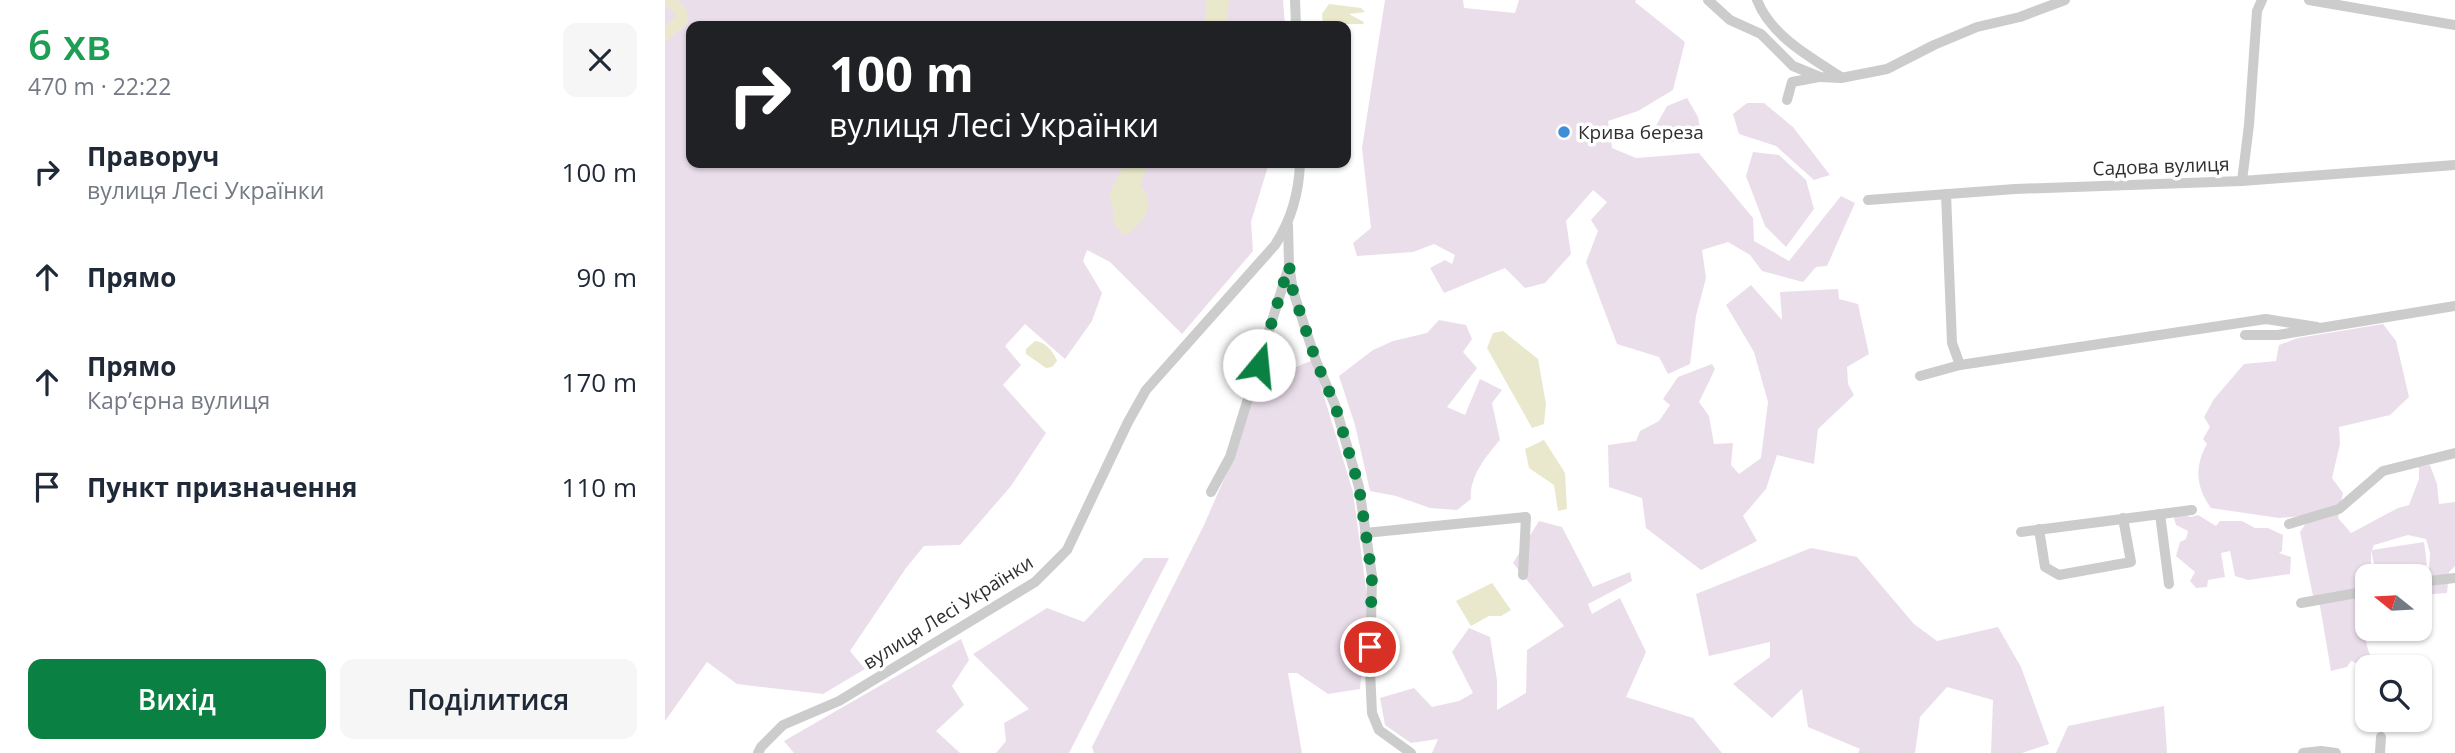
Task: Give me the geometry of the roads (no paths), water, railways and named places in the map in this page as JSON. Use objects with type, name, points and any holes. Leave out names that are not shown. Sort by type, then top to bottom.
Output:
[{"type":"street","points":[[1295,0],[1296,21]]},
{"type":"street","points":[[1708,0],[1730,20],[1761,34],[1793,66],[1820,77]]},
{"type":"street","points":[[1757,0],[1761,10],[1783,36],[1841,78]]},
{"type":"street","points":[[1787,100],[1792,82],[1820,77],[1841,78],[1887,69],[1977,27],[2020,17],[2065,0]]},
{"type":"street","points":[[2242,181],[2257,11],[2262,0]]},
{"type":"street","points":[[2309,0],[2455,25]]},
{"type":"street","name":"Садова вулиця","points":[[1868,200],[2015,189],[2242,181],[2455,165]]},
{"type":"street","name":"вулиця Лесі Українки","points":[[1300,168],[1299,187],[1288,225],[1288,261],[1293,291],[1313,354],[1335,405],[1359,487],[1372,576],[1371,713],[1379,730],[1412,753]]},
{"type":"street","points":[[1946,194],[1952,343],[1960,365]]},
{"type":"street","name":"вулиця Лесі Українки","points":[[758,753],[783,726],[839,701],[1035,582],[1067,550],[1146,390],[1271,250],[1288,225]]},
{"type":"street","points":[[1212,492],[1230,457],[1288,261],[1281,251],[1271,250]]},
{"type":"street","points":[[2245,335],[2278,335],[2455,306]]},
{"type":"street","points":[[1920,376],[1960,365],[2266,319],[2317,327]]},
{"type":"street","points":[[2289,524],[2339,509],[2383,471],[2455,453]]},
{"type":"street","points":[[2021,532],[2192,510]]},
{"type":"street","points":[[2160,514],[2169,584]]},
{"type":"street","points":[[1365,533],[1526,517],[1523,575]]},
{"type":"street","points":[[2039,529],[2045,567],[2059,575],[2131,562],[2123,518]]},
{"type":"street","points":[[2433,581],[2455,578]]},
{"type":"street","points":[[2301,603],[2355,593]]},
{"type":"street","points":[[2379,753],[2381,737]]},
{"type":"street","points":[[2303,753],[2336,753]]},
{"type":"waterway","points":[[665,34],[682,20],[681,12],[669,0]]},
{"type":"place","name":"Крива береза","points":[[1564,132]]}]
